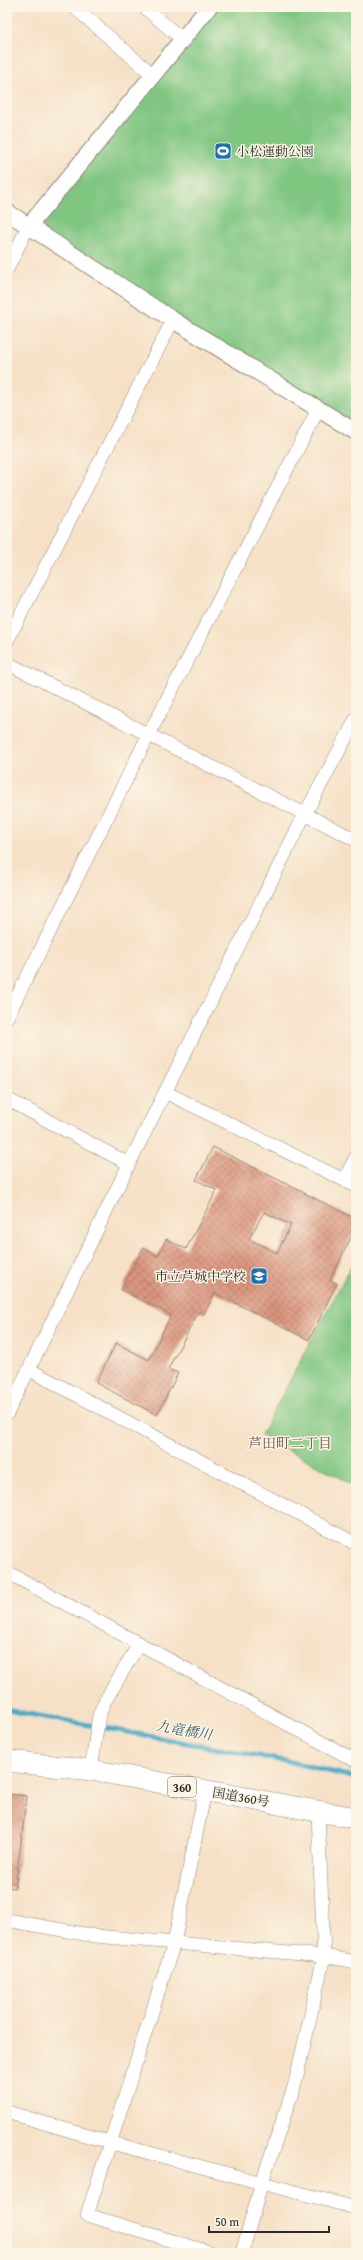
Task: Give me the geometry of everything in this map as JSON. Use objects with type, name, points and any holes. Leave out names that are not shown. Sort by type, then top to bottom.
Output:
[{"type":"highway","name":"国道360号","points":[[7,1761],[91,1770],[356,1818]]},
{"type":"street","points":[[74,7],[153,75]]},
{"type":"street","points":[[144,7],[182,39]]},
{"type":"street","points":[[7,269],[28,227],[209,7]]},
{"type":"street","points":[[7,212],[173,320],[356,432]]},
{"type":"street","points":[[7,641],[173,320]]},
{"type":"street","points":[[7,1017],[149,734],[319,408]]},
{"type":"street","points":[[7,663],[356,840]]},
{"type":"street","points":[[7,1414],[30,1370],[165,1092],[305,814],[356,719]]},
{"type":"street","points":[[165,1092],[350,1183],[356,1157]]},
{"type":"street","points":[[7,1099],[129,1164]]},
{"type":"street","points":[[30,1370],[356,1544]]},
{"type":"street","points":[[7,1572],[356,1761]]},
{"type":"street","points":[[91,1770],[99,1715],[105,1701],[139,1644]]},
{"type":"street","points":[[205,1791],[174,1943],[87,2215],[212,2253]]},
{"type":"street","points":[[242,2253],[262,2182],[295,2084],[324,1956],[318,1812]]},
{"type":"street","points":[[7,1920],[95,1936],[324,1956],[356,1962]]},
{"type":"street","points":[[7,2112],[110,2143],[356,2208]]},
{"type":"green space","name":"小松運動公園","points":[[209,7],[356,7],[356,432],[28,227]]},
{"type":"green space","points":[[352,1264],[356,1266],[356,1486],[261,1435]]},
{"type":"building","points":[[213,1147],[356,1219],[356,1227],[330,1280],[337,1283],[309,1340],[215,1293],[204,1314],[199,1311],[168,1369],[178,1373],[157,1415],[96,1383],[116,1343],[149,1360],[171,1315],[121,1290],[143,1248],[158,1256],[166,1239],[186,1249],[217,1190],[196,1180]],"holes":[[[264,1212],[291,1225],[277,1253],[249,1239]]]},
{"type":"building","points":[[7,1794],[27,1796],[15,1888],[7,1887]]},
{"type":"waterway","name":"九竜橋川","points":[[7,1710],[296,1763],[356,1778]]},
{"type":"place","name":"小松運動公園","points":[[223,151]]},
{"type":"place","name":"市立芦城中学校","points":[[259,1276]]},
{"type":"district","name":"芦田町二丁目","points":[[290,1443]]}]
